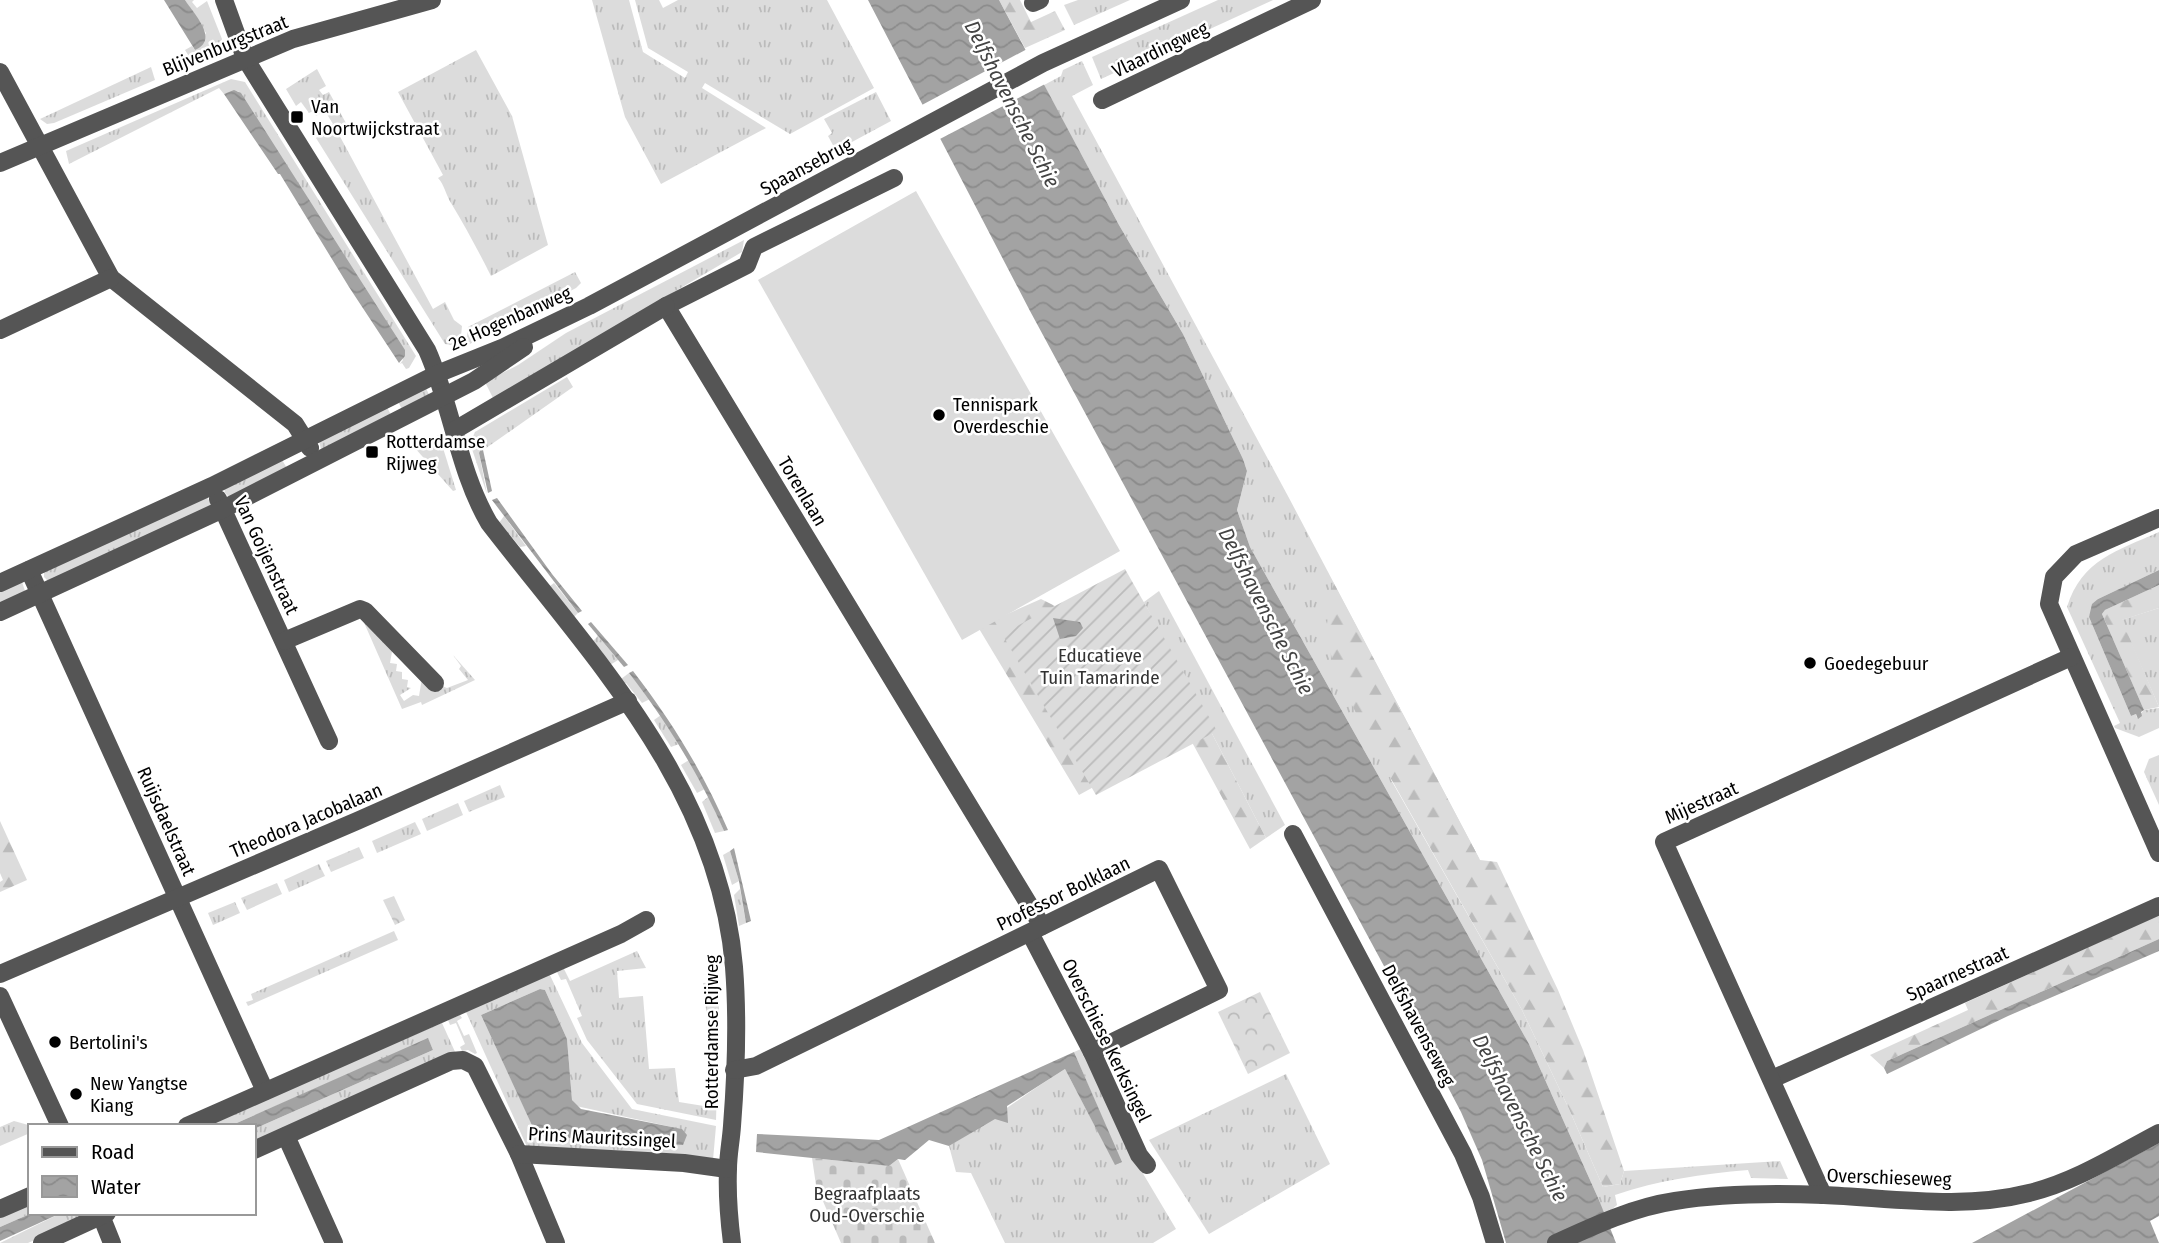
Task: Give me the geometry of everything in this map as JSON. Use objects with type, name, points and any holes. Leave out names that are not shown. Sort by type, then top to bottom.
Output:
[{"type":"street","points":[[224,0],[245,58],[427,350],[445,396]]},
{"type":"street","name":"Vlaardingweg","points":[[1043,63],[1181,0]]},
{"type":"street","name":"Vlaardingweg","points":[[1102,100],[1312,0]]},
{"type":"street","name":"Blijvenburgstraat","points":[[0,163],[293,39],[419,2]]},
{"type":"street","name":"Spaansebrug","points":[[589,306],[1043,63]]},
{"type":"street","points":[[0,72],[111,278],[295,424],[317,461]]},
{"type":"street","points":[[455,430],[666,306],[747,265],[754,247],[894,178]]},
{"type":"street","points":[[0,330],[111,278]]},
{"type":"street","name":"2e Hogenbanweg","points":[[0,583],[212,486],[437,374],[504,347],[589,306]]},
{"type":"street","name":"2e Hogenbanweg","points":[[0,612],[223,509],[474,381],[589,306]]},
{"type":"street","name":"Torenlaan","points":[[666,306],[1036,929]]},
{"type":"street","name":"Rotterdamse Rijweg","points":[[445,396],[475,497],[489,523],[628,701],[684,791],[718,876],[734,966],[736,1020],[732,1126],[727,1169],[732,1243]]},
{"type":"street","name":"Van Goijenstraat","points":[[212,486],[329,741]]},
{"type":"street","points":[[2159,518],[2077,554],[2054,577],[2049,604],[2159,853]]},
{"type":"street","name":"Ruijsdaelstraat","points":[[29,570],[265,1091]]},
{"type":"street","name":"Van Goijenstraat","points":[[284,641],[360,609],[435,683]]},
{"type":"street","name":"Mijestraat","points":[[1823,1195],[1664,842],[2071,657]]},
{"type":"street","name":"Theodora Jacobalaan","points":[[0,974],[628,701]]},
{"type":"street","name":"Delfshavenseweg","points":[[1293,834],[1463,1154],[1495,1243]]},
{"type":"street","name":"Professor Bolklaan","points":[[734,1070],[756,1066],[1159,869],[1219,990],[1092,1052]]},
{"type":"street","name":"Spaarnestraat","points":[[1773,1079],[2159,906]]},
{"type":"street","points":[[191,1124],[621,934],[646,920]]},
{"type":"street","name":"Overschiese Kerksingel","points":[[1036,929],[1139,1155],[1147,1165]]},
{"type":"street","points":[[0,996],[59,1124]]},
{"type":"street","name":"Prins Mauritssingel","points":[[256,1149],[451,1061],[463,1060],[475,1066],[519,1154],[684,1163],[727,1169]]},
{"type":"street","name":"Overschieseweg","points":[[1556,1243],[1607,1221],[1673,1201],[1734,1194],[1823,1195],[1904,1201],[1977,1201],[2028,1194],[2063,1183],[2159,1133]]},
{"type":"street","points":[[286,1136],[334,1243]]},
{"type":"street","points":[[519,1154],[556,1243]]},
{"type":"street","points":[[0,1209],[28,1197]]},
{"type":"street","points":[[42,1243],[101,1215]]},
{"type":"street","points":[[103,1215],[112,1243]]},
{"type":"green space","points":[[185,0],[194,0],[192,2],[197,8],[207,1],[222,39],[218,52],[193,63],[185,50],[192,46],[195,50],[206,33]]},
{"type":"green space","points":[[592,0],[629,0],[643,52],[685,78],[688,72],[648,48],[635,0],[659,0],[663,8],[678,0],[827,0],[874,88],[790,134],[705,83],[702,88],[766,128],[661,184],[625,117]]},
{"type":"green space","points":[[999,0],[1020,0],[1031,22],[1055,11],[1065,30],[1025,48]]},
{"type":"green space","points":[[1078,0],[1130,0],[1074,25],[1064,5]]},
{"type":"green space","points":[[1218,0],[1273,0],[1101,79],[1092,57]]},
{"type":"green space","points":[[476,50],[512,116],[548,245],[491,276],[449,200],[438,178],[443,175],[398,92]]},
{"type":"green space","points":[[1082,61],[1093,85],[1072,96],[1480,860],[1390,778],[1522,1010],[1603,1187],[1620,1184],[1624,1171],[1780,1161],[1788,1179],[1751,1178],[1748,1170],[1664,1182],[1615,1195],[1617,1205],[1604,1216],[1529,1044],[1250,547],[1237,510],[1247,471],[1243,459],[1183,334],[1119,225],[1044,85],[1061,76],[1063,70]]},
{"type":"green space","points":[[151,67],[155,80],[54,123],[47,124],[40,119]]},
{"type":"green space","points":[[317,69],[326,86],[319,90],[323,95],[329,92],[347,125],[337,131],[433,309],[445,302],[454,320],[462,326],[460,346],[445,344],[316,138],[333,124],[325,111],[316,116],[313,111],[309,113],[301,102],[296,106],[286,89]]},
{"type":"green space","points":[[231,79],[245,82],[416,356],[409,368],[406,369],[400,364],[403,360],[238,91],[224,94],[219,88],[69,164],[66,151]]},
{"type":"green space","points":[[876,92],[891,121],[811,164],[809,160],[834,147],[828,136],[832,133],[824,119]]},
{"type":"green space","name":"Tennispark Overdeschie","points":[[916,191],[1120,551],[962,640],[758,280]]},
{"type":"green space","points":[[744,240],[742,252],[493,398],[485,382],[518,365],[566,333]]},
{"type":"green space","points":[[575,272],[581,283],[576,288],[466,346],[468,327]]},
{"type":"green space","points":[[567,377],[573,387],[479,453],[487,494],[470,443],[475,432]]},
{"type":"green space","points":[[426,388],[429,395],[403,411],[397,400]]},
{"type":"green space","points":[[386,405],[392,417],[324,450],[321,449],[319,441]]},
{"type":"green space","points":[[439,435],[456,490],[453,491],[414,447]]},
{"type":"green space","points":[[281,458],[288,470],[229,497],[225,493],[224,488]]},
{"type":"green space","points":[[207,497],[210,508],[48,581],[44,577],[44,571]]},
{"type":"green space","points":[[504,516],[526,546],[520,547],[507,535],[499,523]]},
{"type":"green space","points":[[2159,532],[2159,570],[2098,599],[2089,617],[2131,716],[2136,714],[2137,718],[2144,710],[2159,708],[2159,728],[2139,737],[2115,728],[2114,726],[2120,723],[2067,607],[2082,578],[2092,567],[2115,551]]},
{"type":"green space","name":"Educatieve Tuin Tamarinde","points":[[1125,569],[1217,731],[1096,795],[1002,634]]},
{"type":"green space","points":[[22,582],[25,591],[0,606],[0,590]]},
{"type":"green space","points":[[1333,582],[1480,860],[1497,862],[1558,990],[1583,1050],[1624,1171],[1620,1184],[1603,1187],[1522,1010],[1390,777],[1335,673],[1326,631]]},
{"type":"green space","points":[[554,583],[578,613],[574,617],[550,586]]},
{"type":"green space","points":[[2159,585],[2159,608],[2122,620],[2159,707],[2144,710],[2102,614],[2105,610]]},
{"type":"green space","points":[[1159,591],[1285,825],[1266,838],[1144,602]]},
{"type":"green space","name":"Educatieve Tuin Tamarinde","points":[[1041,599],[1059,608],[1118,614],[1144,602],[1266,838],[1250,849],[1131,630],[1099,784],[1079,795],[978,627]]},
{"type":"green space","points":[[2159,608],[2159,707],[2121,620]]},
{"type":"green space","points":[[362,618],[393,646],[390,663],[397,664],[396,671],[402,672],[402,679],[408,680],[407,687],[411,688],[400,695],[404,701],[413,695],[419,696],[422,678],[447,688],[468,680],[453,655],[475,680],[422,705],[421,702],[402,709]]},
{"type":"green space","points":[[598,636],[618,660],[610,665],[593,641]]},
{"type":"green space","points":[[629,673],[650,699],[642,703],[626,683],[624,684],[621,679]]},
{"type":"green space","points":[[661,715],[679,744],[671,747],[654,720]]},
{"type":"green space","points":[[2159,755],[2159,805],[2144,772],[2149,759]]},
{"type":"green space","points":[[689,760],[705,789],[697,793],[681,765]]},
{"type":"green space","points":[[500,785],[505,797],[469,812],[464,801]]},
{"type":"green space","points":[[708,797],[724,831],[715,833],[702,802]]},
{"type":"green space","points":[[458,803],[463,815],[427,831],[422,819]]},
{"type":"green space","points":[[0,821],[27,880],[0,892],[0,882],[3,880],[0,873]]},
{"type":"green space","points":[[415,822],[421,834],[377,853],[372,841]]},
{"type":"green space","points":[[359,847],[364,858],[331,872],[326,861]]},
{"type":"green space","points":[[730,851],[739,881],[732,885],[723,855]]},
{"type":"green space","points":[[319,864],[325,876],[289,892],[284,880]]},
{"type":"green space","points":[[277,883],[282,894],[247,910],[241,898]]},
{"type":"green space","points":[[740,889],[746,923],[739,926],[734,895]]},
{"type":"green space","points":[[394,896],[405,920],[395,925],[383,900]]},
{"type":"green space","points":[[235,902],[240,913],[213,925],[208,913]]},
{"type":"green space","points":[[2159,915],[2159,939],[1887,1061],[1884,1068],[1870,1055],[1968,1010],[1965,1003]]},
{"type":"green space","points":[[394,931],[398,940],[248,1006],[246,1002],[253,1000],[251,994]]},
{"type":"green space","points":[[637,951],[646,968],[617,971],[619,998],[643,996],[649,1069],[675,1068],[679,1102],[710,1107],[710,1098],[715,1097],[709,1026],[719,1025],[716,1120],[637,1104],[587,1040],[577,1018],[582,1016],[566,979],[561,980],[555,968],[562,965],[570,981]]},
{"type":"green space","points":[[548,971],[582,1043],[632,1109],[716,1126],[713,1160],[528,1149],[466,1012]],"holes":[[[540,989],[545,990],[567,1039],[572,1100],[576,1106],[681,1129],[536,1133],[481,1015]]]},
{"type":"green space","points":[[719,982],[719,1017],[707,1018],[703,983]]},
{"type":"green space","points":[[1260,992],[1290,1053],[1248,1074],[1218,1012]]},
{"type":"green space","points":[[460,1015],[462,1018],[457,1021],[464,1036],[469,1034],[477,1053],[475,1054],[468,1050],[462,1051],[460,1047],[465,1044],[456,1023],[450,1025],[448,1020]]},
{"type":"green space","points":[[442,1023],[456,1054],[256,1142],[256,1128],[433,1050],[428,1039],[235,1124],[204,1124]]},
{"type":"green space","points":[[1081,1049],[1129,1150],[1176,1229],[1153,1243],[1005,1243],[971,1173],[956,1172],[949,1146],[1065,1069],[1115,1164],[1121,1162],[1074,1052]]},
{"type":"green space","points":[[1286,1074],[1330,1164],[1209,1234],[1149,1140]]},
{"type":"green space","points":[[14,1121],[28,1125],[28,1134],[0,1146],[0,1127]]},
{"type":"green space","name":"Begraafplaats Oud-Overschie","points":[[812,1158],[889,1166],[898,1159],[935,1243],[841,1243],[816,1185]]},
{"type":"green space","points":[[28,1202],[28,1215],[0,1227],[0,1214]]},
{"type":"green space","points":[[57,1215],[77,1215],[79,1220],[28,1243],[0,1243]]},
{"type":"water","points":[[164,0],[185,0],[203,26],[205,40],[202,46],[195,50]]},
{"type":"water","name":"Delfshavensche Schie","points":[[868,0],[999,0],[1119,225],[1183,334],[1243,459],[1247,471],[1237,510],[1250,547],[1529,1044],[1616,1243],[1506,1243],[1482,1160],[1461,1112],[1030,311]]},
{"type":"water","points":[[234,90],[241,93],[405,350],[405,356],[399,363],[280,174],[224,94]]},
{"type":"water","points":[[481,449],[492,491],[488,493],[479,453]]},
{"type":"water","points":[[497,498],[582,611],[578,613],[492,500]]},
{"type":"water","points":[[2159,570],[2159,585],[2105,610],[2102,614],[2144,710],[2138,719],[2136,714],[2131,716],[2089,617],[2092,604],[2098,599]]},
{"type":"water","points":[[1053,618],[1080,622],[1083,628],[1076,636],[1060,639]]},
{"type":"water","points":[[591,622],[628,665],[624,667],[588,624]]},
{"type":"water","points":[[633,671],[685,747],[728,830],[724,831],[681,749],[629,673]]},
{"type":"water","points":[[734,848],[751,921],[746,923],[739,881],[730,851]]},
{"type":"water","points":[[2159,939],[2159,951],[2008,1016],[1887,1074],[1884,1068],[1887,1061]]},
{"type":"water","points":[[540,989],[545,990],[567,1039],[572,1100],[581,1109],[682,1129],[687,1135],[683,1145],[536,1134],[481,1015]]},
{"type":"water","points":[[428,1038],[433,1050],[256,1128],[256,1124],[234,1124]]},
{"type":"water","points":[[1074,1052],[1122,1162],[1115,1165],[1065,1069],[1007,1106],[1008,1123],[995,1119],[949,1146],[929,1140],[905,1160],[898,1159],[889,1166],[756,1152],[757,1134],[879,1140]]},
{"type":"water","points":[[2159,1143],[2159,1216],[2150,1221],[2159,1243],[1972,1243]]},
{"type":"water","points":[[28,1215],[57,1215],[0,1241],[0,1227]]},
{"type":"pier","points":[[1029,48],[1047,83],[938,140],[920,106]]},
{"type":"place","name":"Van Noortwijckstraat","points":[[297,117]]},
{"type":"place","name":"Tennispark Overdeschie","points":[[939,415]]},
{"type":"place","name":"Rotterdamse Rijweg","points":[[372,452]]},
{"type":"place","name":"Goedegebuur","points":[[1810,663]]},
{"type":"place","name":"Bertolini's","points":[[55,1042]]},
{"type":"place","name":"New Yangtse Kiang","points":[[76,1094]]}]
